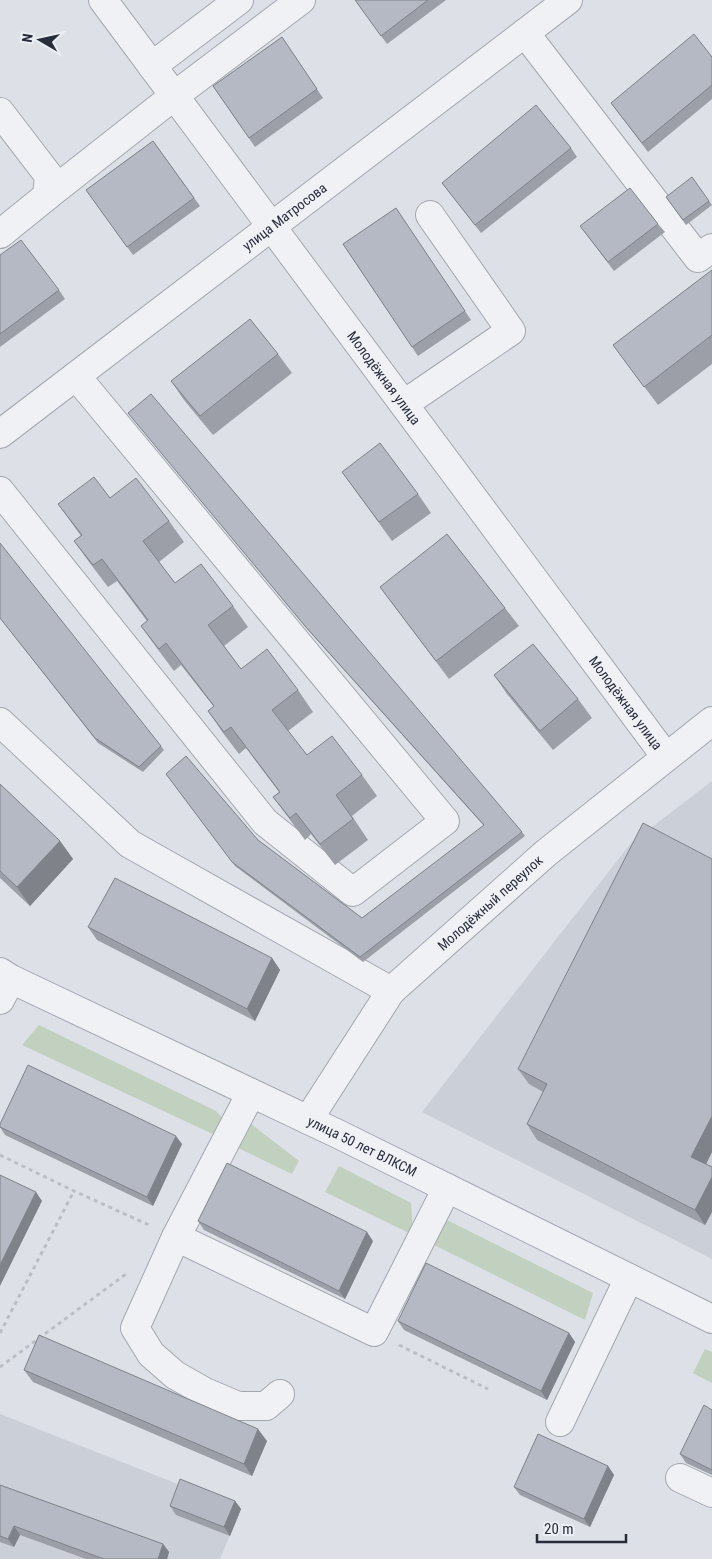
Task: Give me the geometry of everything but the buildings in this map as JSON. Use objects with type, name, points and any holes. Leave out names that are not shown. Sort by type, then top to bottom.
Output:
[{"type":"street","name":"Молодёжная улица","points":[[103,0],[666,757]]},
{"type":"street","points":[[152,66],[239,0]]},
{"type":"street","points":[[0,234],[174,96],[301,0]]},
{"type":"street","name":"улица Матросова","points":[[0,434],[568,0]]},
{"type":"street","points":[[525,33],[698,258],[712,248]]},
{"type":"street","points":[[0,112],[49,176],[47,196]]},
{"type":"street","points":[[404,404],[512,332],[430,215]]},
{"type":"street","points":[[0,491],[265,822],[353,892],[445,821],[76,376]]},
{"type":"street","name":"Молодёжный переулок","points":[[308,1120],[392,991],[546,853],[712,721]]},
{"type":"street","points":[[0,722],[130,844],[392,991]]},
{"type":"street","name":"улица 50 лет ВЛКСМ","points":[[4,984],[308,1120],[712,1319]]},
{"type":"street","points":[[250,1093],[176,1237],[135,1328],[151,1354],[175,1375],[205,1392],[238,1406],[266,1406],[280,1394]]},
{"type":"street","points":[[176,1237],[374,1332],[447,1188]]},
{"type":"street","points":[[560,1422],[629,1278]]},
{"type":"street","points":[[680,1478],[712,1493]]},
{"type":"path","points":[[0,1155],[74,1192],[176,1237]]},
{"type":"path","points":[[0,1333],[74,1192]]},
{"type":"path","points":[[0,1367],[128,1272]]},
{"type":"path","points":[[374,1332],[488,1389]]},
{"type":"shaded area","points":[[712,781],[712,1259],[422,1112],[631,843]]},
{"type":"shaded area","points":[[0,1414],[241,1509],[220,1559],[0,1559]]},
{"type":"green space","points":[[39,1025],[216,1111],[223,1119],[217,1136],[22,1045]]},
{"type":"green space","points":[[246,1120],[299,1161],[292,1174],[234,1146]]},
{"type":"green space","points":[[339,1166],[411,1203],[413,1235],[325,1192]]},
{"type":"green space","points":[[445,1219],[593,1293],[585,1320],[430,1243]]},
{"type":"green space","points":[[705,1349],[712,1352],[712,1383],[693,1373]]}]
